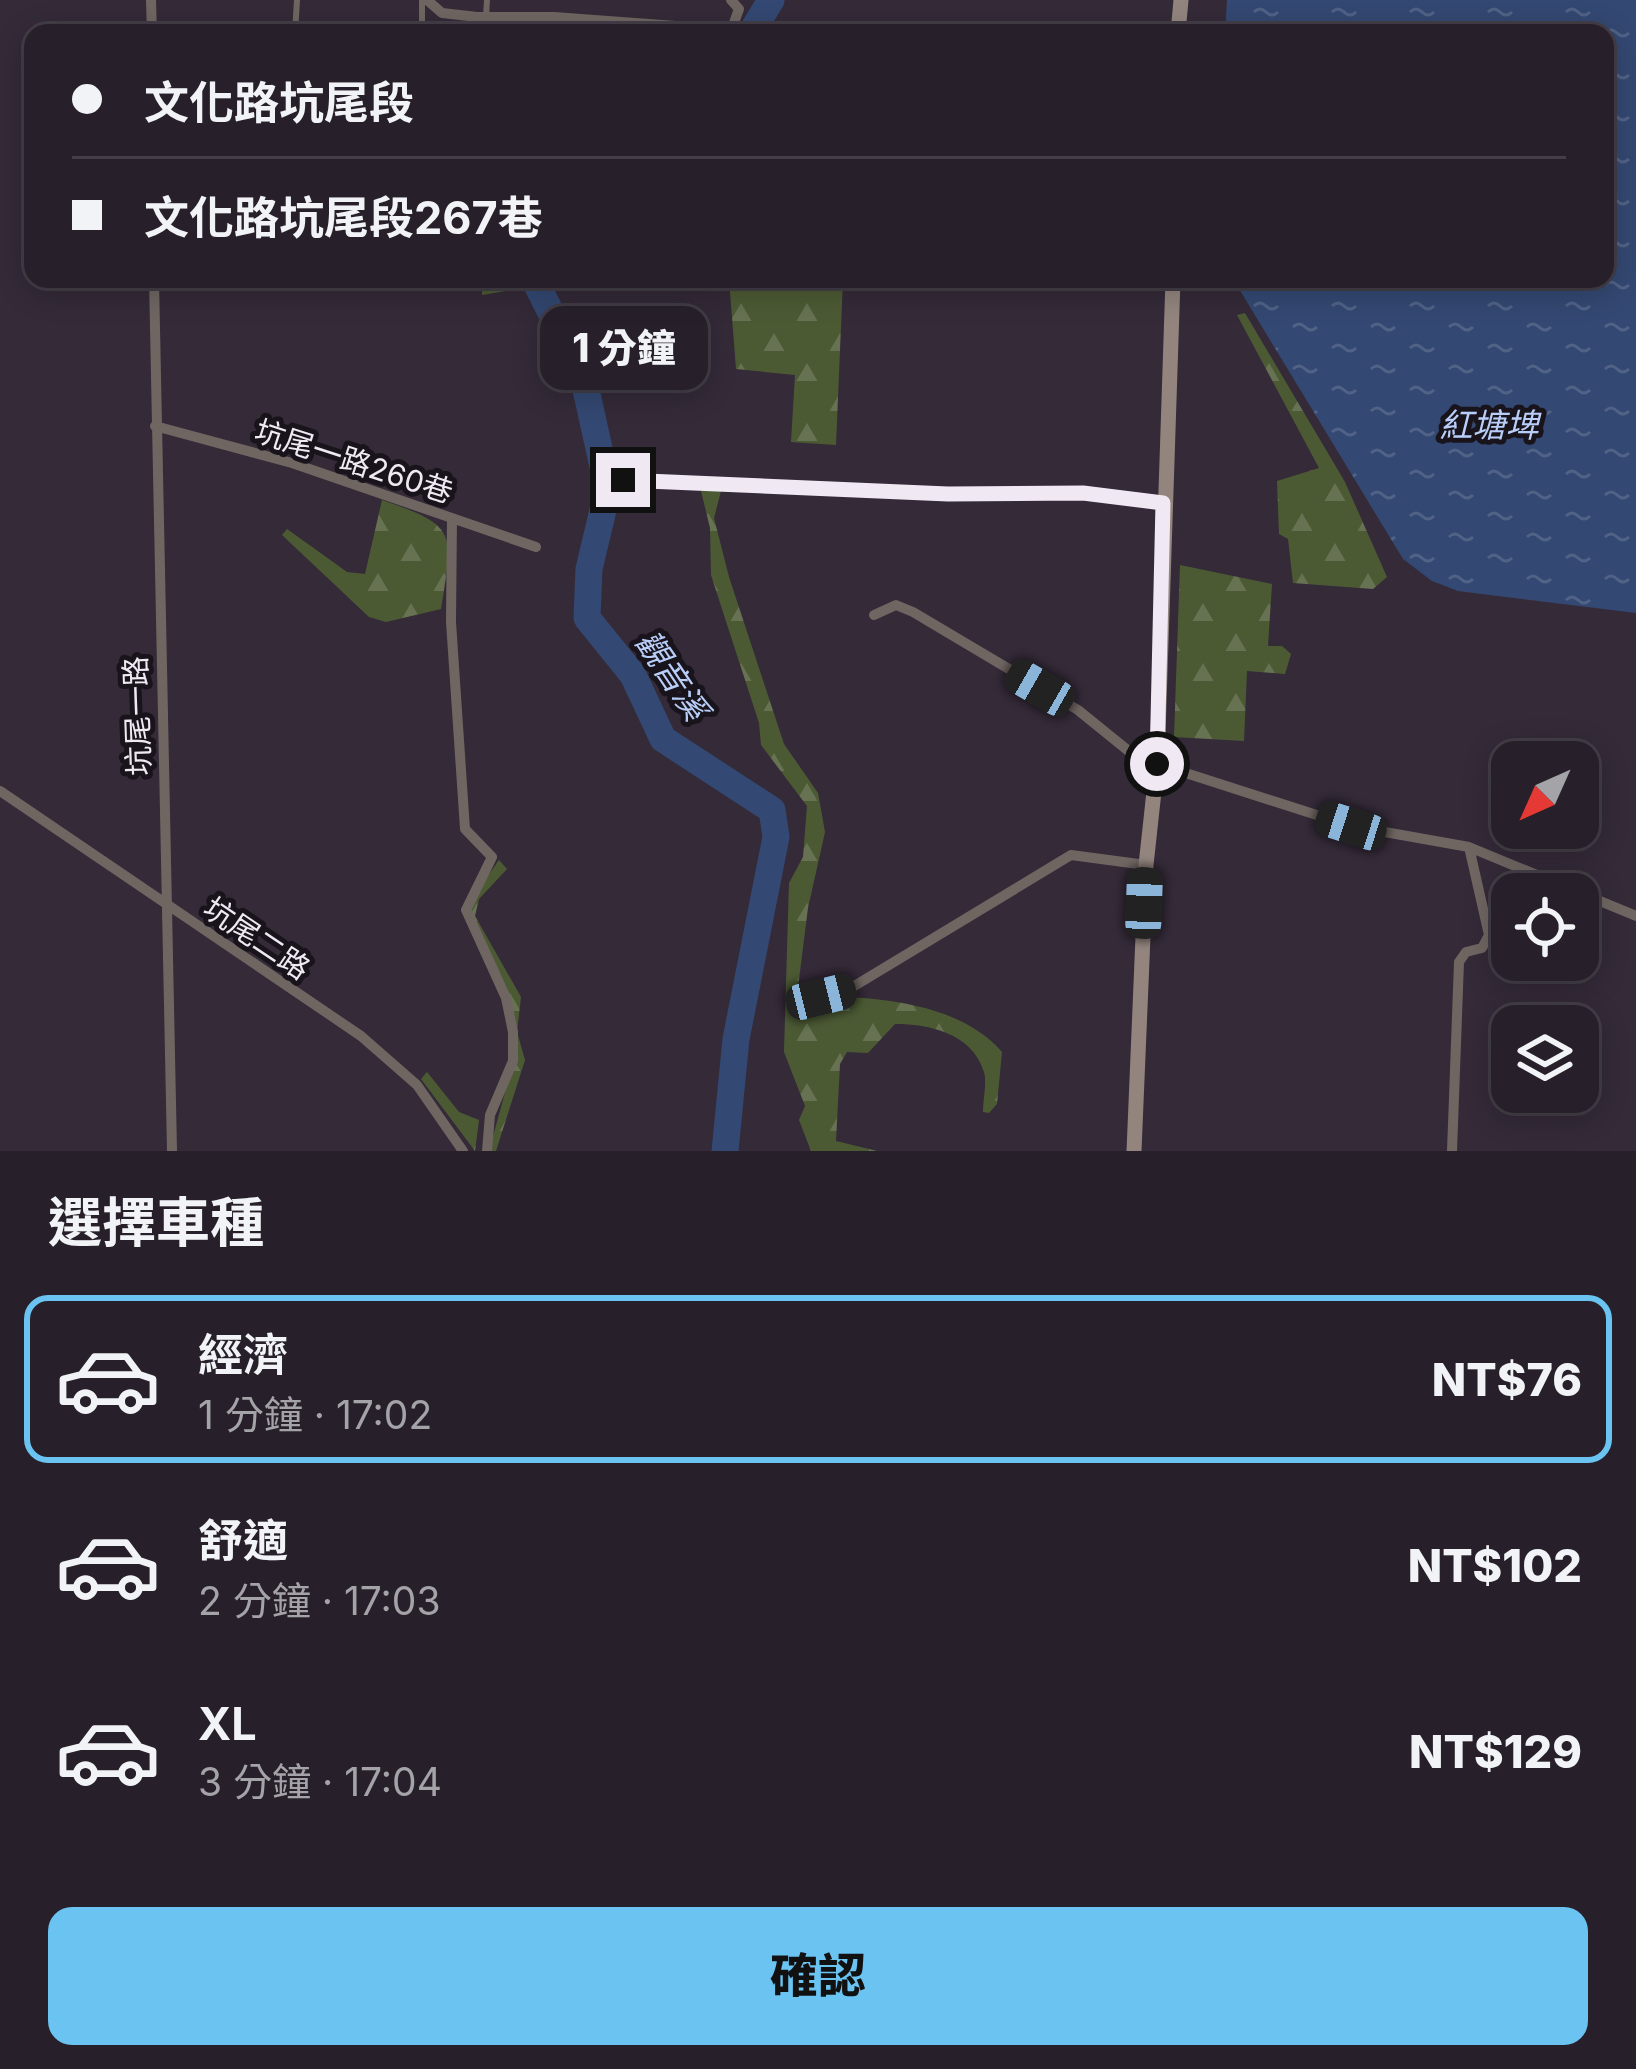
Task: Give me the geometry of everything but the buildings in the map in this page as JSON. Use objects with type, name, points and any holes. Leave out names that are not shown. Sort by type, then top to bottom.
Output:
[{"type":"main road","points":[[1134,1151],[1145,865],[1157,764],[1173,288]]},
{"type":"street","points":[[424,0],[442,14],[619,24]]},
{"type":"street","name":"坑尾一路","points":[[154,288],[172,1151]]},
{"type":"street","name":"坑尾一路260巷","points":[[155,426],[292,463],[536,547]]},
{"type":"street","points":[[623,480],[948,494],[1083,493],[1163,503]]},
{"type":"street","points":[[452,518],[451,622],[465,829],[492,857],[466,910],[506,998],[513,1032],[512,1061],[490,1114],[487,1151]]},
{"type":"street","points":[[874,615],[896,605],[913,612],[1078,710],[1136,757],[1351,826],[1469,847],[1636,916]]},
{"type":"street","name":"坑尾二路","points":[[0,791],[361,1036],[417,1085],[463,1151]]},
{"type":"street","points":[[1452,1151],[1459,962],[1466,952],[1482,947],[1489,935],[1469,847]]},
{"type":"street","points":[[795,1003],[846,991],[1070,855],[1145,865]]},
{"type":"lane","points":[[486,24],[488,0]]},
{"type":"green space","points":[[482,288],[524,288],[482,295]]},
{"type":"green space","points":[[730,288],[843,288],[836,445],[791,442],[795,375],[736,369]]},
{"type":"green space","points":[[1245,313],[1345,482],[1387,577],[1373,589],[1293,583],[1288,539],[1279,534],[1277,481],[1319,468],[1237,315]]},
{"type":"green space","points":[[722,487],[714,518],[729,577],[784,744],[818,793],[825,832],[808,908],[797,995],[879,1000],[934,1011],[982,1034],[1002,1052],[997,1104],[989,1113],[983,1112],[985,1076],[978,1059],[948,1033],[895,1024],[868,1053],[847,1052],[840,1064],[836,1141],[877,1151],[811,1151],[799,1120],[805,1106],[784,1052],[789,883],[803,857],[807,806],[761,745],[759,723],[711,575],[710,528],[701,491]]},
{"type":"green space","points":[[382,500],[425,517],[445,536],[448,564],[441,609],[386,622],[369,617],[282,535],[287,529],[347,572],[365,574]]},
{"type":"green space","points":[[1180,565],[1272,584],[1268,646],[1282,646],[1291,654],[1285,674],[1247,671],[1244,741],[1174,737]]},
{"type":"green space","points":[[499,860],[507,869],[479,899],[475,916],[521,997],[517,1032],[525,1060],[496,1151],[489,1151],[515,1056],[507,997],[468,904]]},
{"type":"green space","points":[[427,1072],[459,1112],[479,1120],[475,1151],[421,1079]]},
{"type":"water","name":"紅塘埤","points":[[1227,0],[1636,0],[1636,613],[1458,591],[1432,581],[1403,559],[1238,288],[1614,288],[1614,24],[1226,24]]},
{"type":"waterway","name":"觀音溪","points":[[756,24],[771,0]]},
{"type":"waterway","name":"觀音溪","points":[[539,288],[583,376],[608,489],[589,569],[587,618],[633,675],[663,739],[772,810],[776,837],[736,1039],[725,1151]]},
{"type":"route","points":[[623,480],[948,494],[1083,493],[1163,503],[1157,764]]}]
